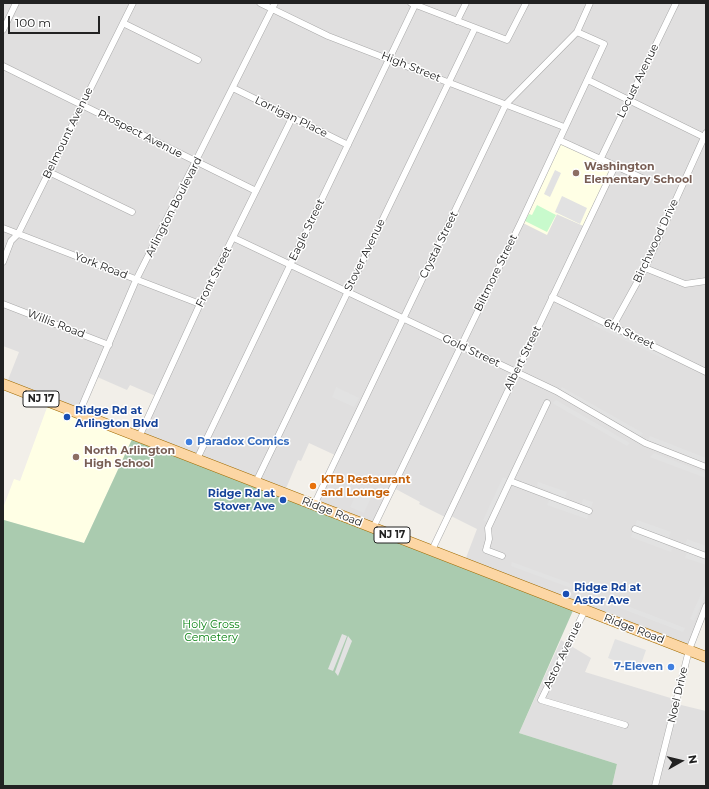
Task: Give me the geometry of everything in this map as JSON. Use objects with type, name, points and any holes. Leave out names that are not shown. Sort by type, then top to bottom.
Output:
[{"type":"main road","name":"Ridge Road","points":[[3,384],[706,657]]},
{"type":"street","points":[[3,30],[16,3]]},
{"type":"street","name":"Belmount Avenue","points":[[3,262],[11,241],[18,234],[133,3]]},
{"type":"street","name":"High Street","points":[[260,3],[274,6],[328,36],[390,58],[564,127]]},
{"type":"street","points":[[457,21],[466,3]]},
{"type":"street","points":[[413,4],[507,40],[526,3]]},
{"type":"street","name":"Crystal Street","points":[[314,505],[506,104],[577,32],[590,3]]},
{"type":"street","name":"Locust Avenue","points":[[600,160],[676,3]]},
{"type":"street","name":"Eagle Street","points":[[196,459],[390,58],[413,4]]},
{"type":"street","name":"Arlington Boulevard","points":[[79,413],[136,280],[274,6]]},
{"type":"street","points":[[123,23],[198,60]]},
{"type":"street","name":"Stover Avenue","points":[[256,482],[475,28]]},
{"type":"street","name":"Biltmore Street","points":[[373,528],[521,222],[604,44],[577,32]]},
{"type":"street","name":"Prospect Avenue","points":[[3,66],[256,191]]},
{"type":"street","points":[[588,80],[628,101],[705,136]]},
{"type":"street","name":"Lorrigan Place","points":[[233,88],[348,145]]},
{"type":"street","name":"Front Street","points":[[139,437],[200,304],[234,238],[292,118]]},
{"type":"street","name":"Birchwood Drive","points":[[613,326],[644,268],[705,136]]},
{"type":"street","points":[[559,140],[642,178]]},
{"type":"street","name":"Albert Street","points":[[432,550],[615,166]]},
{"type":"street","points":[[49,172],[132,212]]},
{"type":"street","name":"York Road","points":[[3,228],[200,304]]},
{"type":"street","name":"Gold Street","points":[[234,238],[556,391],[645,443],[706,467]]},
{"type":"street","points":[[644,268],[685,284],[706,281]]},
{"type":"street","name":"6th Street","points":[[552,297],[706,372]]},
{"type":"street","name":"Willis Road","points":[[3,304],[109,345]]},
{"type":"street","points":[[502,556],[486,550],[489,539],[488,528],[547,403]]},
{"type":"street","points":[[510,481],[589,511]]},
{"type":"street","points":[[635,528],[706,556]]},
{"type":"street","name":"Noel Drive","points":[[655,786],[689,650],[706,606]]},
{"type":"street","name":"Astor Avenue","points":[[585,610],[541,700],[625,725]]},
{"type":"shaded area","points":[[3,3],[706,3],[706,606],[689,650],[464,563],[477,529],[449,515],[447,518],[419,504],[420,502],[392,487],[373,528],[314,505],[337,456],[309,443],[301,461],[298,460],[284,493],[139,437],[158,397],[130,385],[127,390],[95,376],[79,413],[6,385],[19,352],[3,346]],"holes":[[[615,166],[586,227],[556,214]]]},
{"type":"shaded area","points":[[559,140],[615,166],[586,227],[557,214],[547,235],[521,222]]},
{"type":"shaded area","points":[[555,170],[561,173],[550,197],[544,194]]},
{"type":"shaded area","points":[[562,196],[587,208],[580,224],[555,212]]},
{"type":"shaded area","points":[[595,321],[666,355],[664,359],[593,325]]},
{"type":"shaded area","points":[[336,387],[359,398],[354,407],[332,397]]},
{"type":"shaded area","points":[[562,387],[643,433],[640,437],[559,391]]},
{"type":"shaded area","points":[[556,400],[630,443],[627,446],[552,403]]},
{"type":"shaded area","name":"North Arlington High School","points":[[49,402],[134,435],[84,543],[3,520],[3,508],[14,479],[20,481]]},
{"type":"shaded area","points":[[650,436],[706,458],[706,463],[648,440]]},
{"type":"shaded area","points":[[654,453],[706,473],[706,478],[650,457]]},
{"type":"shaded area","points":[[503,477],[507,479],[487,522],[483,520]]},
{"type":"shaded area","points":[[538,482],[567,492],[563,505],[579,511],[583,499],[593,502],[587,519],[547,505],[552,492],[537,486]]},
{"type":"shaded area","points":[[357,492],[371,498],[364,513],[350,507]]},
{"type":"shaded area","points":[[637,520],[671,532],[666,545],[672,548],[671,552],[631,537]]},
{"type":"shaded area","points":[[687,539],[706,546],[706,565],[685,558],[689,546],[685,544]]},
{"type":"shaded area","points":[[512,562],[572,584],[571,588],[511,566]]},
{"type":"shaded area","points":[[706,582],[706,593],[694,621],[690,619]]},
{"type":"shaded area","points":[[601,596],[685,628],[683,632],[599,600]]},
{"type":"shaded area","points":[[342,634],[347,636],[333,671],[328,669]]},
{"type":"shaded area","points":[[348,636],[352,641],[338,676],[335,672]]},
{"type":"shaded area","points":[[615,639],[646,650],[639,670],[608,658]]},
{"type":"shaded area","points":[[561,640],[591,658],[585,672],[677,700],[677,704],[706,711],[706,777],[704,786],[612,786],[617,764],[519,733]]},
{"type":"green space","points":[[537,205],[556,215],[547,232],[525,221],[529,214],[532,215]]},
{"type":"green space","name":"Holy Cross Cemetery","points":[[134,435],[575,606],[519,733],[617,764],[612,786],[3,786],[3,521],[4,520],[84,543]]},
{"type":"place","name":"Washington Elementary School","points":[[576,173]]},
{"type":"place","name":"Ridge Rd at Arlington Blvd","points":[[67,417]]},
{"type":"place","name":"Paradox Comics","points":[[189,442]]},
{"type":"place","name":"North Arlington High School","points":[[76,457]]},
{"type":"place","name":"KTB Restaurant and Lounge","points":[[313,486]]},
{"type":"place","name":"Ridge Rd at Stover Ave","points":[[283,500]]},
{"type":"place","name":"Ridge Rd at Astor Ave","points":[[566,594]]},
{"type":"place","name":"7-Eleven","points":[[671,667]]}]
